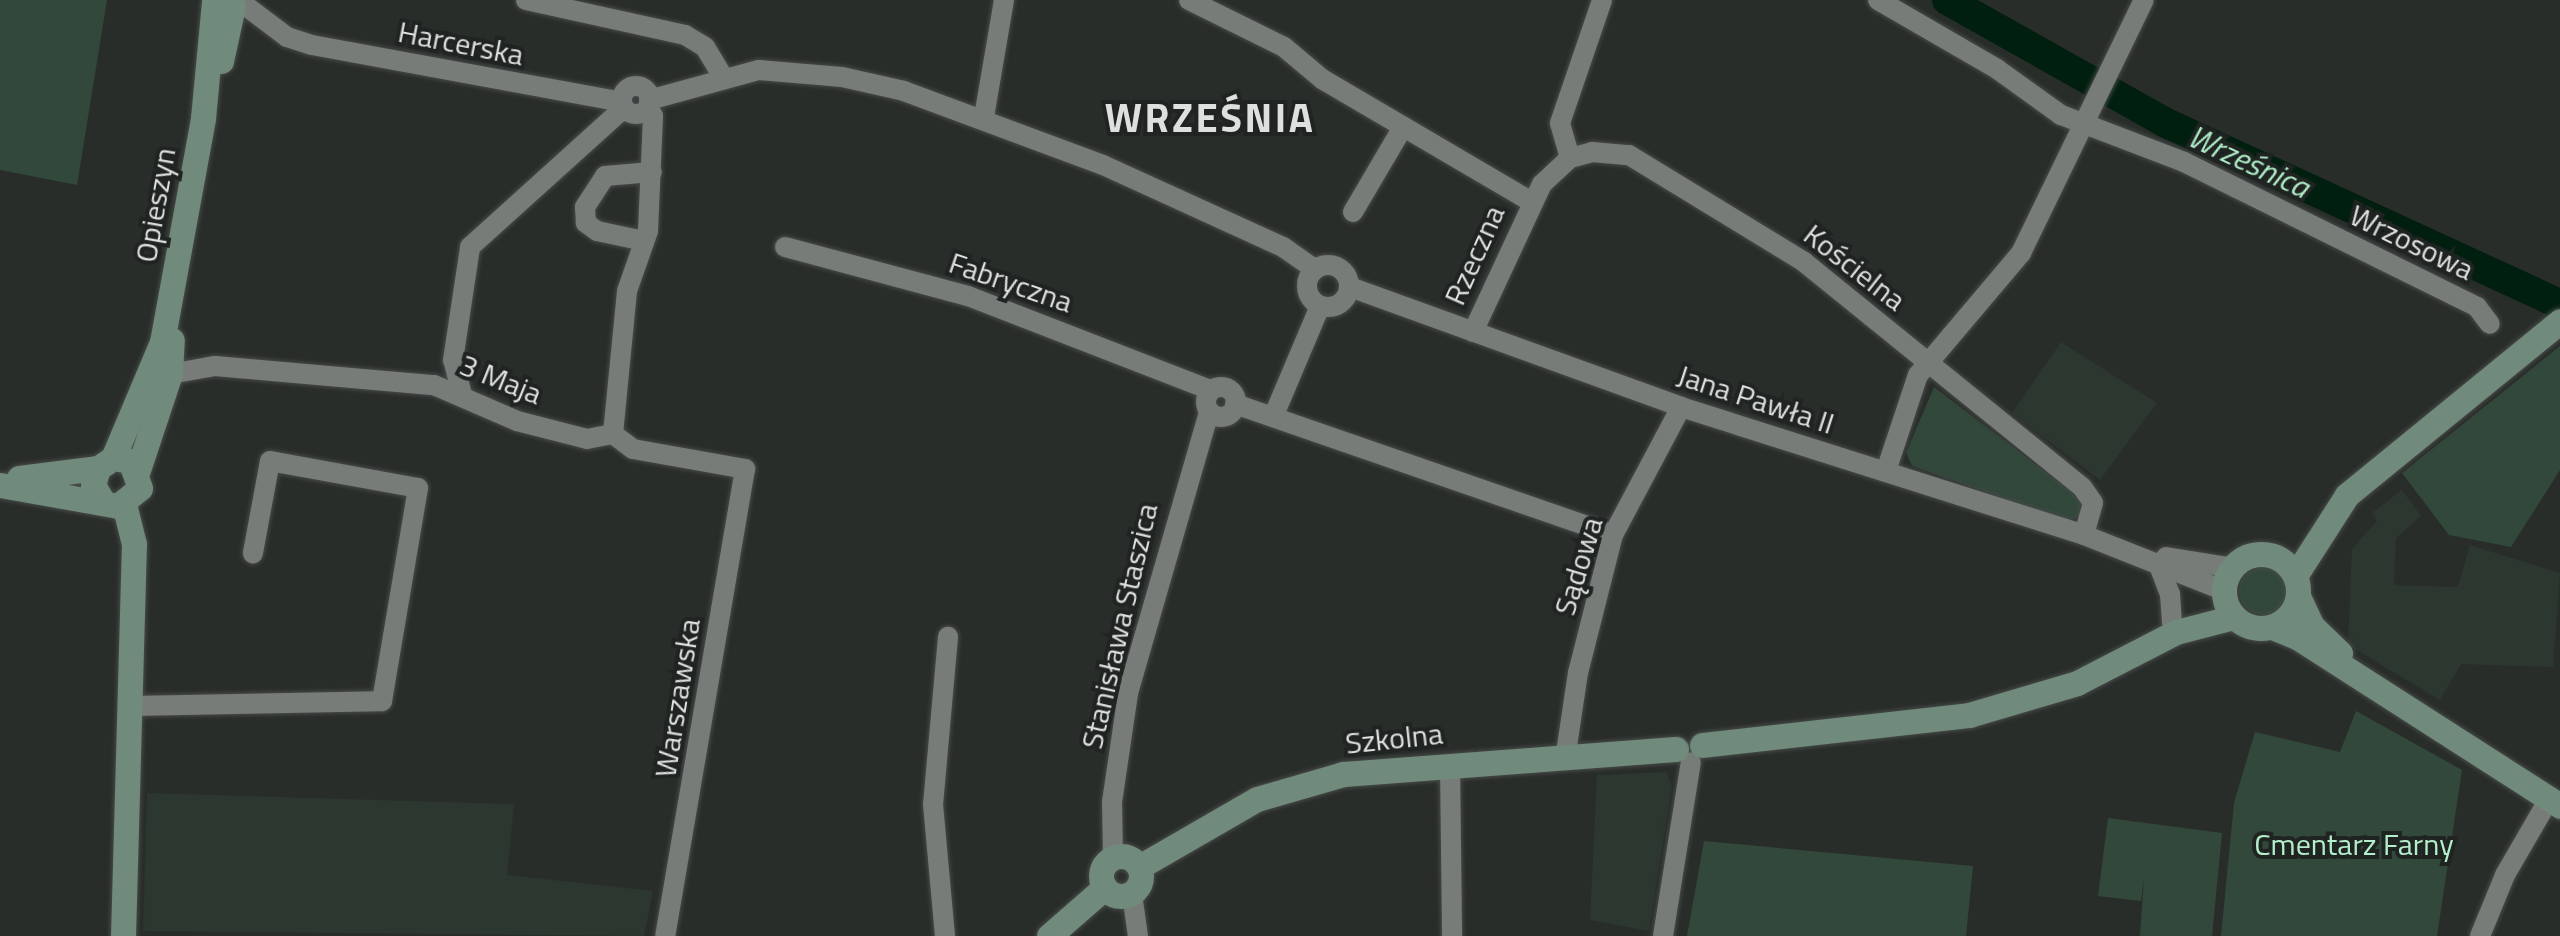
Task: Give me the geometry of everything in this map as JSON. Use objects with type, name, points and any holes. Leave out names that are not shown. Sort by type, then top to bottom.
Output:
[{"type":"street","name":"Harcerska","points":[[526,0],[685,35],[704,47],[723,77]]},
{"type":"street","points":[[984,117],[1004,0]]},
{"type":"street","points":[[1189,0],[1284,47],[1322,79],[1530,201],[1570,158],[1560,123],[1602,0]]},
{"type":"street","name":"Wrzosowa","points":[[1878,0],[2089,117],[2478,306],[2490,324]]},
{"type":"street","points":[[1886,471],[1912,387],[2008,272],[2089,117],[2144,0]]},
{"type":"street","name":"Harcerska","points":[[229,2],[287,38],[312,46],[623,105],[624,92],[636,86],[648,104]]},
{"type":"street","name":"Opieszyn","points":[[105,463],[130,428],[170,304],[203,118],[229,2]]},
{"type":"street","points":[[613,434],[628,291],[644,241],[652,172],[648,104],[723,77],[760,70],[842,76],[984,117],[1124,175],[1316,269],[1338,267],[1350,287],[1340,304],[1320,306]]},
{"type":"street","points":[[462,395],[454,360],[470,247],[623,105]]},
{"type":"street","points":[[1353,212],[1403,127]]},
{"type":"street","name":"Kościelna","points":[[1570,158],[1610,152],[1648,162],[1804,262],[2089,493],[2093,507],[2084,534]]},
{"type":"street","points":[[644,241],[597,230],[586,223],[585,207],[605,176],[652,172]]},
{"type":"street","name":"Rzeczna","points":[[1473,332],[1530,201]]},
{"type":"street","name":"Fabryczna","points":[[785,247],[968,296],[1210,401]]},
{"type":"street","points":[[1316,269],[1307,284],[1320,306]]},
{"type":"street","name":"Jana Pawła II","points":[[1350,287],[1680,407],[2084,534],[2228,593]]},
{"type":"street","name":"Opieszyn","points":[[113,502],[138,494],[138,470],[170,374],[170,304]]},
{"type":"street","points":[[1274,415],[1320,306]]},
{"type":"street","points":[[2480,936],[2505,875],[2554,803],[2272,627],[2252,627],[2228,593],[2250,556],[2272,556],[2560,321]]},
{"type":"street","name":"3 Maja","points":[[170,374],[214,366],[380,378],[462,395],[517,421],[588,439],[613,434],[633,449],[744,468]]},
{"type":"street","points":[[1210,401],[1228,415],[1236,404],[1274,415],[1613,535]]},
{"type":"street","name":"Stanisława Staszica","points":[[1113,858],[1112,802],[1128,693],[1210,401]]},
{"type":"street","name":"Sądowa","points":[[1566,754],[1578,673],[1613,535],[1680,407]]},
{"type":"street","points":[[128,706],[382,701],[418,488],[270,461],[252,553]]},
{"type":"street","points":[[0,483],[105,463],[138,470]]},
{"type":"street","points":[[105,463],[94,485],[113,502],[134,544],[123,936]]},
{"type":"street","name":"Warszawska","points":[[665,936],[744,468]]},
{"type":"street","points":[[0,483],[113,502]]},
{"type":"street","points":[[2272,627],[2290,615],[2297,586],[2342,500]]},
{"type":"street","points":[[2272,556],[2297,586],[2312,626],[2378,692]]},
{"type":"street","points":[[2153,561],[2170,594],[2172,623]]},
{"type":"street","name":"Szkolna","points":[[2145,646],[2172,623],[2228,593]]},
{"type":"street","name":"Szkolna","points":[[1139,866],[1210,822],[1293,786],[1344,774],[1566,754],[1690,752],[1969,715],[2077,683],[2145,646],[2202,622],[2228,593]]},
{"type":"street","points":[[945,936],[933,805],[948,638]]},
{"type":"street","points":[[1662,936],[1690,752]]},
{"type":"street","points":[[1450,765],[1452,936]]},
{"type":"street","points":[[1132,894],[1117,896],[1104,888],[1101,873],[1113,858],[1126,856],[1139,866],[1141,882],[1132,894],[1138,936]]},
{"type":"street","points":[[1049,936],[1104,888]]},
{"type":"shaded area","points":[[2061,342],[2157,403],[2100,480],[2012,413]]},
{"type":"shaded area","points":[[2402,490],[2421,516],[2396,538],[2394,585],[2458,587],[2470,545],[2560,573],[2553,667],[2461,664],[2440,700],[2348,645],[2352,549],[2377,521],[2372,513]]},
{"type":"shaded area","points":[[1666,772],[1672,785],[1649,931],[1590,920],[1597,775]]},
{"type":"shaded area","points":[[147,793],[514,804],[507,875],[653,891],[644,936],[143,931]]},
{"type":"green space","points":[[0,0],[107,0],[77,185],[0,170]]},
{"type":"green space","points":[[2560,346],[2560,470],[2511,547],[2449,535],[2402,473]]},
{"type":"green space","points":[[1934,387],[2082,500],[2080,516],[2068,521],[1912,466],[1906,453]]},
{"type":"green space","points":[[2263,567],[2280,574],[2287,591],[2280,608],[2263,615],[2246,608],[2239,591],[2246,574]]},
{"type":"green space","name":"Cmentarz Farny","points":[[2356,711],[2462,770],[2437,936],[2221,936],[2234,803],[2255,732],[2340,752]]},
{"type":"green space","points":[[2108,818],[2222,833],[2212,936],[2140,936],[2144,878],[2141,901],[2098,896]]},
{"type":"green space","points":[[1704,841],[1973,866],[1966,936],[1687,936]]},
{"type":"waterway","name":"Wrześnica","points":[[1947,0],[2164,122],[2560,304]]},
{"type":"district","name":"WRZEŚNIA","points":[[1210,118]]}]
